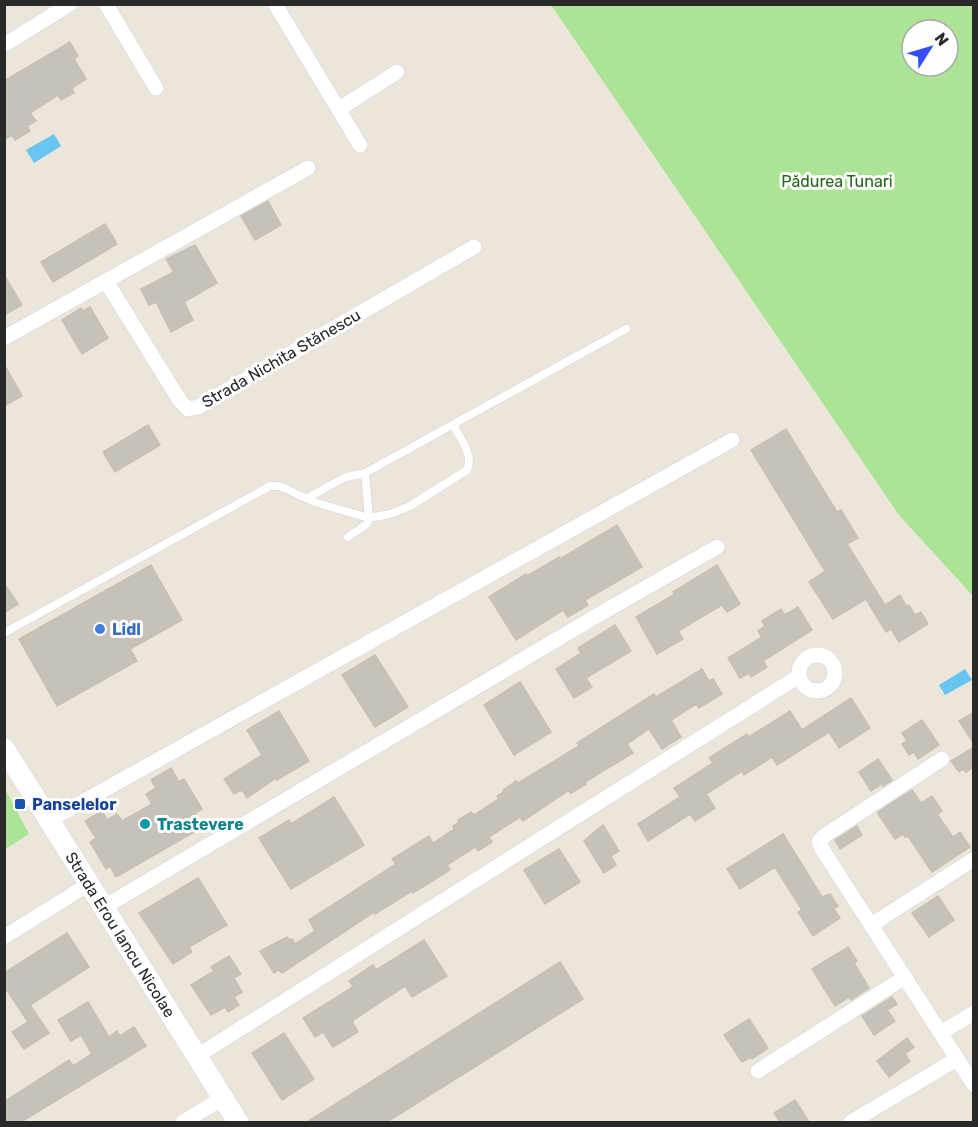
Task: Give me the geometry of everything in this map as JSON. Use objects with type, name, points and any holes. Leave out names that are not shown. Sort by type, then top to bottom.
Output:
[{"type":"street","points":[[4,45],[70,4]]},
{"type":"street","points":[[106,4],[156,88]]},
{"type":"street","points":[[275,4],[360,145]]},
{"type":"street","points":[[339,109],[397,72]]},
{"type":"street","points":[[4,338],[308,168]]},
{"type":"street","name":"Strada Nichita Stănescu","points":[[106,281],[188,409],[198,407],[474,247]]},
{"type":"street","points":[[50,820],[732,440]]},
{"type":"street","points":[[104,907],[717,547]]},
{"type":"street","points":[[197,1056],[799,676]]},
{"type":"street","name":"Strada Erou Iancu Nicolae","points":[[4,748],[238,1122]]},
{"type":"street","points":[[942,759],[819,841],[974,1086]]},
{"type":"street","points":[[871,925],[974,859]]},
{"type":"street","points":[[4,937],[89,884]]},
{"type":"street","points":[[758,1071],[904,977]]},
{"type":"street","points":[[940,1033],[974,1013]]},
{"type":"street","points":[[850,1122],[957,1059]]},
{"type":"street","points":[[183,1122],[222,1098]]},
{"type":"lane","points":[[307,498],[346,477],[365,473],[626,329]]},
{"type":"lane","points":[[4,633],[270,486],[279,486],[314,502],[369,518],[390,514],[410,506],[467,470],[470,464],[468,454],[453,425]]},
{"type":"lane","points":[[348,537],[367,524],[369,518],[365,473]]},
{"type":"green space","name":"Pădurea Tunari","points":[[551,5],[973,5],[973,596],[899,515]]},
{"type":"green space","points":[[4,787],[29,834],[5,849],[4,849]]},
{"type":"water","points":[[54,134],[61,146],[34,163],[26,150]]},
{"type":"water","points":[[965,669],[972,680],[945,695],[939,685]]},
{"type":"building","points":[[70,42],[78,56],[74,59],[86,79],[72,88],[74,93],[61,100],[58,95],[30,113],[36,121],[27,126],[30,131],[15,140],[12,135],[4,140],[4,81]]},
{"type":"building","points":[[268,201],[281,225],[255,240],[241,216]]},
{"type":"building","points":[[105,224],[117,244],[53,282],[41,262]]},
{"type":"building","points":[[195,245],[217,283],[184,302],[193,320],[171,332],[156,302],[149,305],[141,289],[174,272],[166,259]]},
{"type":"building","points":[[4,275],[22,305],[4,315]]},
{"type":"building","points":[[90,307],[108,338],[82,354],[62,320],[81,308],[83,311]]},
{"type":"building","points":[[4,364],[22,396],[4,406]]},
{"type":"building","points":[[148,425],[160,445],[115,472],[103,452]]},
{"type":"building","points":[[786,429],[837,512],[841,510],[858,538],[847,544],[885,605],[900,595],[915,615],[921,612],[928,624],[899,642],[891,629],[886,632],[866,599],[833,619],[809,582],[825,571],[751,450]]},
{"type":"building","points":[[617,525],[642,567],[585,600],[588,605],[568,617],[563,610],[516,640],[489,597],[526,574],[527,576],[559,557],[560,559]]},
{"type":"building","name":"Lidl","points":[[151,565],[182,620],[130,649],[137,661],[57,706],[19,639]]},
{"type":"building","points":[[717,565],[740,604],[727,612],[722,605],[678,631],[683,639],[657,654],[636,617]]},
{"type":"building","points":[[4,583],[18,604],[4,613]]},
{"type":"building","points":[[798,607],[812,630],[763,661],[767,667],[751,677],[749,673],[740,678],[728,658],[762,637],[758,631],[765,626],[762,621],[781,609],[785,615]]},
{"type":"building","points":[[615,625],[631,651],[586,678],[592,687],[574,698],[556,669],[581,653],[578,648]]},
{"type":"building","points":[[375,655],[408,707],[375,727],[342,675]]},
{"type":"building","points":[[702,669],[709,681],[713,679],[722,694],[699,708],[696,704],[671,720],[681,737],[662,749],[649,729],[627,744],[633,753],[585,782],[586,784],[571,793],[568,791],[523,821],[520,817],[489,837],[492,842],[478,851],[475,847],[447,865],[450,870],[375,914],[374,912],[282,973],[279,970],[274,973],[260,951],[287,937],[295,944],[315,931],[309,920],[396,864],[392,859],[429,836],[433,843],[454,829],[453,826],[459,822],[458,820],[471,812],[474,815],[499,799],[497,796],[516,781],[518,783],[579,746],[577,743],[654,694],[656,697]]},
{"type":"building","points":[[520,682],[551,732],[514,755],[484,705]]},
{"type":"building","points":[[851,698],[870,728],[839,748],[829,732],[777,765],[772,757],[744,775],[742,771],[706,794],[715,808],[695,821],[690,814],[648,841],[638,824],[680,797],[674,788],[713,763],[709,758],[747,734],[749,737],[790,711],[802,730]]},
{"type":"building","points":[[279,711],[309,761],[277,780],[276,778],[247,798],[242,790],[234,794],[224,779],[262,755],[247,730]]},
{"type":"building","points":[[974,712],[974,744],[959,721]]},
{"type":"building","points":[[922,720],[939,745],[918,759],[914,752],[909,755],[902,744],[907,741],[902,733]]},
{"type":"building","points":[[974,747],[974,767],[966,772],[963,769],[959,772],[951,761]]},
{"type":"building","points":[[878,759],[892,780],[871,791],[859,772]]},
{"type":"building","name":"Trastevere","points":[[171,768],[179,782],[184,779],[202,809],[195,813],[203,827],[116,877],[110,866],[106,869],[90,842],[96,838],[85,821],[102,811],[107,820],[117,814],[122,821],[152,804],[146,794],[156,788],[151,780]]},
{"type":"building","points":[[912,790],[921,803],[932,796],[942,811],[937,814],[953,837],[960,832],[970,847],[932,872],[908,836],[905,837],[903,834],[895,839],[878,814]]},
{"type":"building","points":[[334,797],[364,845],[291,889],[259,838],[289,820],[291,824]]},
{"type":"building","points":[[603,825],[619,851],[611,856],[616,865],[604,873],[584,841]]},
{"type":"building","points":[[857,826],[862,835],[840,849],[835,840]]},
{"type":"building","points":[[783,834],[822,897],[830,894],[838,906],[834,909],[840,918],[813,936],[798,912],[802,910],[775,867],[740,889],[727,869]]},
{"type":"building","points":[[559,849],[580,882],[545,904],[524,870]]},
{"type":"building","points":[[198,878],[227,925],[189,947],[192,952],[173,964],[139,913]]},
{"type":"building","points":[[938,896],[954,920],[929,937],[912,913]]},
{"type":"building","points":[[67,933],[89,967],[30,1005],[49,1033],[24,1049],[12,1032],[28,1022],[4,986],[4,973]]},
{"type":"building","points":[[424,940],[447,976],[412,997],[405,986],[352,1021],[358,1032],[333,1047],[323,1032],[315,1037],[303,1018],[350,989],[353,986],[349,981],[373,965],[376,970]]},
{"type":"building","points":[[848,947],[857,961],[854,963],[869,988],[851,1000],[849,997],[835,1006],[812,969]]},
{"type":"building","points":[[229,956],[241,974],[234,978],[242,992],[234,997],[239,1005],[228,1012],[225,1007],[211,1015],[191,985],[214,971],[211,967]]},
{"type":"building","points":[[560,962],[583,999],[387,1122],[307,1122]]},
{"type":"building","points":[[892,997],[897,1004],[887,1010],[895,1021],[874,1035],[862,1016]]},
{"type":"building","points":[[88,1002],[109,1037],[117,1031],[120,1036],[134,1027],[146,1046],[21,1122],[4,1122],[4,1102],[69,1060],[73,1066],[92,1054],[81,1035],[71,1041],[58,1020]]},
{"type":"building","points":[[749,1019],[768,1048],[752,1059],[751,1057],[742,1062],[724,1035]]},
{"type":"building","points":[[284,1033],[314,1079],[282,1100],[252,1053]]},
{"type":"building","points":[[907,1038],[914,1047],[905,1054],[910,1061],[889,1077],[877,1061]]},
{"type":"building","points":[[795,1100],[809,1122],[780,1122],[774,1113]]},
{"type":"place","name":"Lidl","points":[[100,629]]},
{"type":"place","name":"Panselelor","points":[[20,804]]},
{"type":"place","name":"Trastevere","points":[[145,824]]}]
